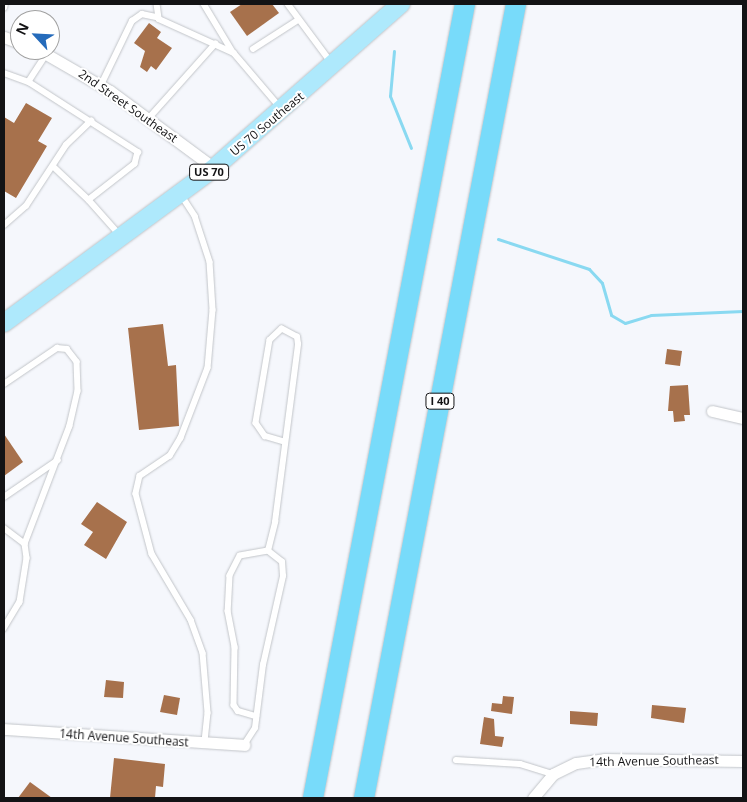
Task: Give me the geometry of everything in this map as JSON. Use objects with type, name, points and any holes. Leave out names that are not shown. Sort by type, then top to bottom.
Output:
[{"type":"highway","points":[[313,798],[465,4]]},
{"type":"highway","name":"I 40","points":[[364,798],[516,4]]},
{"type":"main road","name":"US 70 Southeast","points":[[4,323],[122,238],[214,168],[283,110],[401,4]]},
{"type":"street","name":"2nd Street Southeast","points":[[57,60],[101,85],[214,168]]},
{"type":"street","points":[[712,411],[743,418]]},
{"type":"street","name":"14th Avenue Southeast","points":[[4,729],[205,744],[244,745]]},
{"type":"street","name":"14th Avenue Southeast","points":[[534,798],[542,785],[554,774],[576,763],[604,759],[743,761]]},
{"type":"lane","points":[[156,17],[157,4]]},
{"type":"lane","points":[[204,4],[234,53],[283,110]]},
{"type":"lane","points":[[288,4],[298,20],[334,65]]},
{"type":"lane","points":[[101,85],[132,21],[142,14],[156,17],[234,53]]},
{"type":"lane","points":[[253,49],[298,20]]},
{"type":"lane","points":[[148,119],[216,44]]},
{"type":"lane","points":[[29,82],[39,60]]},
{"type":"lane","points":[[4,73],[29,82],[133,146],[138,158],[89,200]]},
{"type":"lane","points":[[4,225],[26,206],[54,167],[66,145],[91,121]]},
{"type":"lane","points":[[54,167],[89,200],[122,238]]},
{"type":"lane","points":[[181,193],[195,216],[210,262],[213,310],[208,368],[181,438],[170,456],[140,476],[136,494],[152,554],[191,620],[203,653],[208,714],[205,744]]},
{"type":"lane","points":[[268,551],[275,522],[283,441],[298,344],[297,336],[282,329],[270,340],[256,423],[265,436],[283,441]]},
{"type":"lane","points":[[4,384],[57,348],[67,349],[77,362],[78,391],[59,460],[25,544],[27,558],[20,602],[4,629]]},
{"type":"lane","points":[[4,497],[59,460]]},
{"type":"lane","points":[[4,528],[25,544]]},
{"type":"lane","points":[[244,745],[255,728],[283,576],[282,562],[268,551],[240,556],[230,576],[228,610],[235,646],[234,705],[238,711],[256,716]]},
{"type":"lane","points":[[456,760],[520,764],[554,774]]},
{"type":"building","points":[[242,4],[272,4],[279,13],[247,36],[230,12]]},
{"type":"building","points":[[149,23],[161,32],[157,38],[172,48],[156,70],[151,66],[147,72],[140,67],[145,51],[134,43]]},
{"type":"building","points":[[26,103],[52,118],[38,141],[47,146],[16,198],[4,191],[4,117],[14,123]]},
{"type":"building","points":[[163,324],[168,366],[176,365],[179,426],[139,430],[128,328]]},
{"type":"building","points":[[667,349],[682,351],[680,366],[665,364]]},
{"type":"building","points":[[688,385],[690,415],[684,415],[685,421],[674,422],[673,411],[668,411],[670,386]]},
{"type":"building","points":[[4,434],[23,462],[4,476]]},
{"type":"building","points":[[97,502],[127,522],[106,559],[84,545],[93,532],[81,524]]},
{"type":"building","points":[[106,680],[124,682],[123,698],[104,697]]},
{"type":"building","points":[[164,695],[180,698],[177,715],[160,712]]},
{"type":"building","points":[[503,696],[514,697],[512,714],[491,711],[492,703],[502,704]]},
{"type":"building","points":[[652,705],[686,708],[684,723],[651,718]]},
{"type":"building","points":[[570,711],[598,713],[597,726],[570,724]]},
{"type":"building","points":[[484,717],[494,719],[495,736],[504,737],[502,747],[480,744]]},
{"type":"building","points":[[114,758],[165,764],[163,787],[156,786],[155,798],[110,798]]},
{"type":"building","points":[[30,782],[52,798],[18,798]]},
{"type":"waterway","points":[[394,51],[390,96],[411,148]]},
{"type":"waterway","points":[[498,239],[589,269],[602,283],[611,315],[625,323],[651,315],[743,311]]}]
